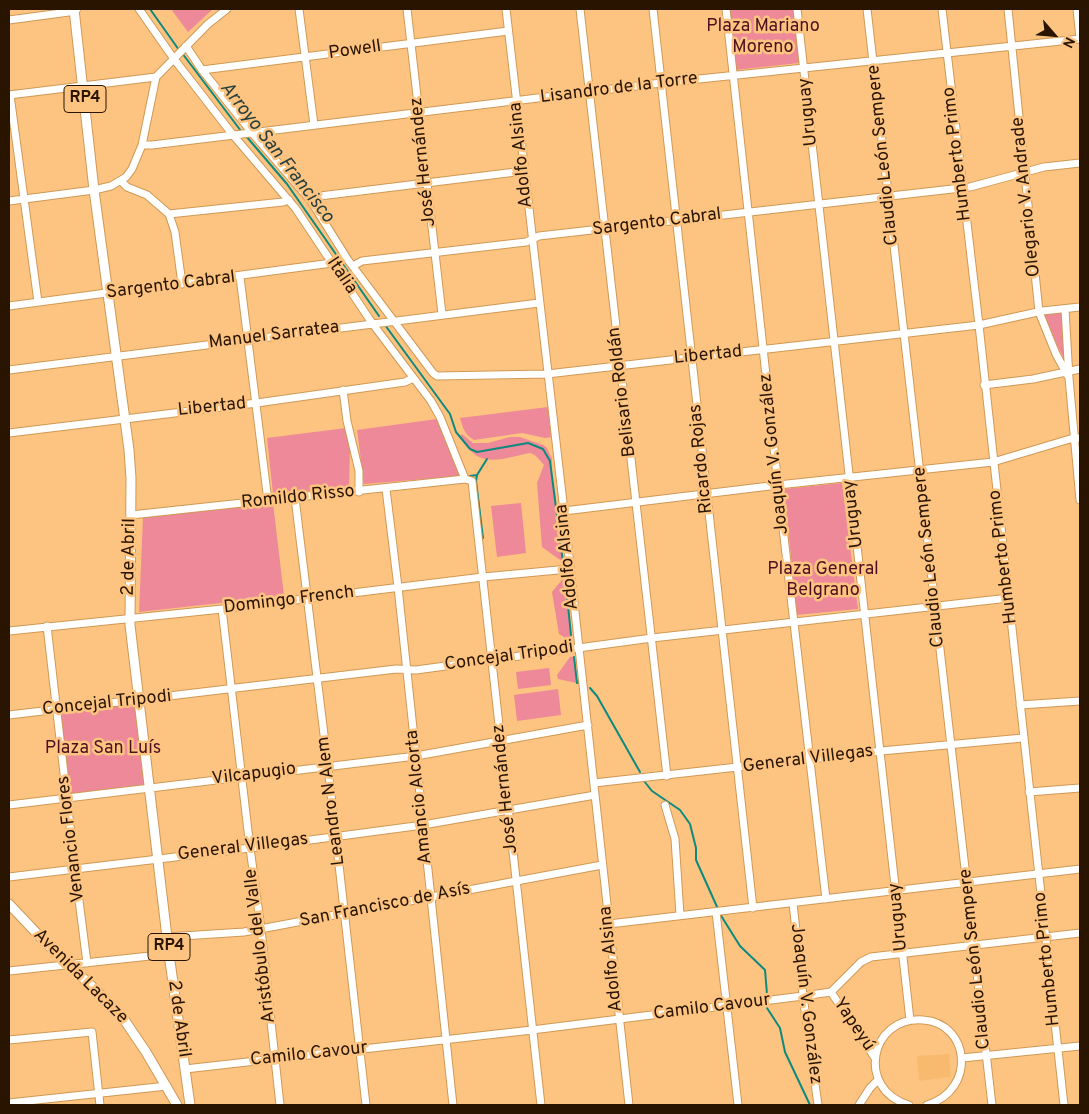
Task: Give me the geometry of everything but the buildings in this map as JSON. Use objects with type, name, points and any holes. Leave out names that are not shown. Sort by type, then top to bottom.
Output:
[{"type":"main road","name":"2 de Abril","points":[[75,9],[94,190],[130,467],[130,619],[169,954],[190,1105]]},
{"type":"main road","name":"Avenida Lacaze","points":[[9,904],[123,1018],[167,1086],[177,1105]]},
{"type":"street","points":[[9,20],[75,9]]},
{"type":"street","name":"Italia","points":[[139,9],[288,200],[436,409],[465,479]]},
{"type":"street","points":[[9,201],[94,190],[111,186],[121,181],[132,169],[142,145],[156,77],[208,24],[227,9]]},
{"type":"street","points":[[299,9],[314,126]]},
{"type":"street","name":"José Hernández","points":[[407,9],[442,314]]},
{"type":"street","name":"Adolfo Alsina","points":[[506,9],[564,511],[629,1105]]},
{"type":"street","name":"Belisario Roldán","points":[[580,9],[667,776]]},
{"type":"street","name":"Ricardo Rojas","points":[[653,9],[753,908]]},
{"type":"street","name":"Joaquín V. González","points":[[726,9],[826,899]]},
{"type":"street","name":"Uruguay","points":[[797,9],[910,1020]]},
{"type":"street","name":"Claudio León Sempere","points":[[868,9],[992,1105]]},
{"type":"street","name":"Humberto Primo","points":[[942,9],[1064,1105]]},
{"type":"street","name":"Olegario V. Andrade","points":[[1008,9],[1039,312],[1067,374]]},
{"type":"street","points":[[1077,9],[1080,39]]},
{"type":"street","name":"Powell","points":[[202,70],[508,31]]},
{"type":"street","name":"Lisandro de la Torre","points":[[142,145],[251,134],[661,83],[1080,39]]},
{"type":"street","name":"Italia","points":[[185,48],[251,134],[311,201],[348,260],[390,321],[433,374],[437,376]]},
{"type":"street","points":[[38,302],[10,95],[156,77]]},
{"type":"street","name":"Sargento Cabral","points":[[353,266],[362,261],[526,242],[539,236],[962,188],[1044,167],[1080,163]]},
{"type":"street","points":[[311,201],[320,196],[524,171]]},
{"type":"street","points":[[121,181],[127,187],[147,195],[169,214],[175,232],[182,284]]},
{"type":"street","points":[[169,214],[288,200]]},
{"type":"street","name":"Sargento Cabral","points":[[9,306],[332,264]]},
{"type":"street","points":[[240,277],[268,501]]},
{"type":"street","name":"Manuel Sarratea","points":[[9,370],[539,303]]},
{"type":"street","name":"Libertad","points":[[437,376],[547,374],[978,325],[1039,312],[1080,307]]},
{"type":"street","name":"Olegario V. Andrade","points":[[1065,308],[1067,374],[1078,438],[1080,500]]},
{"type":"street","points":[[984,385],[1067,374],[1080,369]]},
{"type":"street","name":"Libertad","points":[[9,433],[257,403],[405,382],[413,378]]},
{"type":"street","points":[[343,390],[347,421],[358,471],[359,492]]},
{"type":"street","points":[[564,511],[778,485],[993,462],[1078,438]]},
{"type":"street","name":"José Hernández","points":[[465,479],[470,480],[473,485],[541,1105]]},
{"type":"street","name":"Romildo Risso","points":[[131,515],[359,492],[465,479]]},
{"type":"street","name":"Amancio Alcorta","points":[[386,488],[453,1105]]},
{"type":"street","name":"Leandro N Alem","points":[[295,498],[328,767],[366,1105]]},
{"type":"street","name":"Domingo French","points":[[9,630],[222,609],[569,568]]},
{"type":"street","name":"Concejal Tripodi","points":[[9,715],[396,669],[416,670],[652,638],[1009,598]]},
{"type":"street","name":"Aristóbulo del Valle","points":[[222,609],[261,929],[280,1105]]},
{"type":"street","name":"Venancio Flores","points":[[47,626],[74,869],[87,963]]},
{"type":"street","points":[[1020,705],[1080,701]]},
{"type":"street","name":"Vilcapugio","points":[[9,805],[416,756],[588,725]]},
{"type":"street","name":"General Villegas","points":[[594,783],[881,751],[1023,738]]},
{"type":"street","points":[[1029,792],[1080,788]]},
{"type":"street","name":"General Villegas","points":[[9,878],[423,825],[595,795]]},
{"type":"street","points":[[666,805],[675,839],[680,915]]},
{"type":"street","name":"San Francisco de Asís","points":[[167,937],[229,934],[261,929],[602,865]]},
{"type":"street","points":[[609,924],[1080,869]]},
{"type":"street","name":"Joaquín V. González","points":[[793,903],[818,1105]]},
{"type":"street","points":[[719,912],[726,1007],[738,1105]]},
{"type":"street","points":[[830,992],[865,958],[1080,933]]},
{"type":"street","points":[[9,971],[169,954]]},
{"type":"street","name":"Camilo Cavour","points":[[185,1069],[726,1007],[830,992]]},
{"type":"street","name":"Yapeyú","points":[[830,992],[875,1058]]},
{"type":"street","points":[[908,1105],[900,1103],[882,1088],[875,1069],[875,1058],[878,1046],[886,1034],[897,1025],[910,1020],[924,1020],[938,1024],[949,1032],[957,1043],[962,1058],[957,1084],[937,1102],[927,1105]]},
{"type":"street","points":[[9,1040],[92,1032],[100,1105]]},
{"type":"street","points":[[962,1058],[1080,1046]]},
{"type":"street","points":[[859,1105],[870,1088],[878,1080]]},
{"type":"street","points":[[9,1103],[167,1086]]},
{"type":"shaded area","points":[[949,1054],[951,1077],[919,1081],[917,1056]]},
{"type":"green space","points":[[171,9],[213,9],[188,32]]},
{"type":"green space","name":"Plaza Mariano Moreno","points":[[729,9],[794,9],[799,63],[735,70]]},
{"type":"green space","points":[[1062,311],[1065,361],[1043,316],[1044,313]]},
{"type":"green space","points":[[548,407],[551,437],[545,438],[522,433],[474,440],[466,433],[460,418]]},
{"type":"green space","points":[[437,419],[458,464],[458,471],[461,476],[364,484],[357,430]]},
{"type":"green space","points":[[346,428],[350,448],[349,487],[273,494],[267,438]]},
{"type":"green space","points":[[462,434],[473,443],[488,443],[510,437],[520,437],[547,448],[552,459],[551,467],[563,562],[542,547],[537,483],[544,465],[535,455],[530,453],[500,459],[485,459],[472,452],[460,436]]},
{"type":"green space","name":"Plaza General Belgrano","points":[[842,483],[858,609],[797,615],[784,489]]},
{"type":"green space","points":[[273,503],[284,596],[139,612],[143,517]]},
{"type":"green space","points":[[521,503],[526,553],[497,557],[491,506]]},
{"type":"green space","points":[[565,576],[572,642],[559,634],[552,592]]},
{"type":"green space","points":[[570,657],[574,657],[577,683],[558,679],[557,675]]},
{"type":"green space","points":[[549,668],[551,685],[518,689],[516,672]]},
{"type":"green space","points":[[558,689],[561,715],[517,721],[514,695]]},
{"type":"green space","name":"Plaza San Luís","points":[[139,700],[149,788],[67,798],[57,709]]},
{"type":"waterway","name":"Arroyo San Francisco","points":[[150,9],[179,50]]},
{"type":"waterway","name":"Arroyo San Francisco","points":[[182,53],[241,131]]},
{"type":"waterway","name":"Arroyo San Francisco","points":[[246,136],[287,184],[379,316]]},
{"type":"waterway","name":"Arroyo San Francisco","points":[[385,325],[450,414],[456,432],[470,449],[477,452],[528,443],[543,449],[550,461],[563,562]]},
{"type":"waterway","points":[[470,476],[477,475],[487,459]]},
{"type":"waterway","points":[[477,475],[476,481],[483,538]]},
{"type":"waterway","name":"Arroyo San Francisco","points":[[565,576],[571,635]]},
{"type":"waterway","name":"Arroyo San Francisco","points":[[574,657],[578,683]]},
{"type":"waterway","name":"Arroyo San Francisco","points":[[590,688],[597,696],[640,772]]},
{"type":"waterway","name":"Arroyo San Francisco","points":[[644,781],[652,791],[680,810],[690,824],[696,848],[696,860],[718,909]]},
{"type":"waterway","name":"Arroyo San Francisco","points":[[720,914],[740,946],[765,970],[767,994]]},
{"type":"waterway","name":"Arroyo San Francisco","points":[[767,1008],[780,1028],[785,1052],[810,1105]]}]
